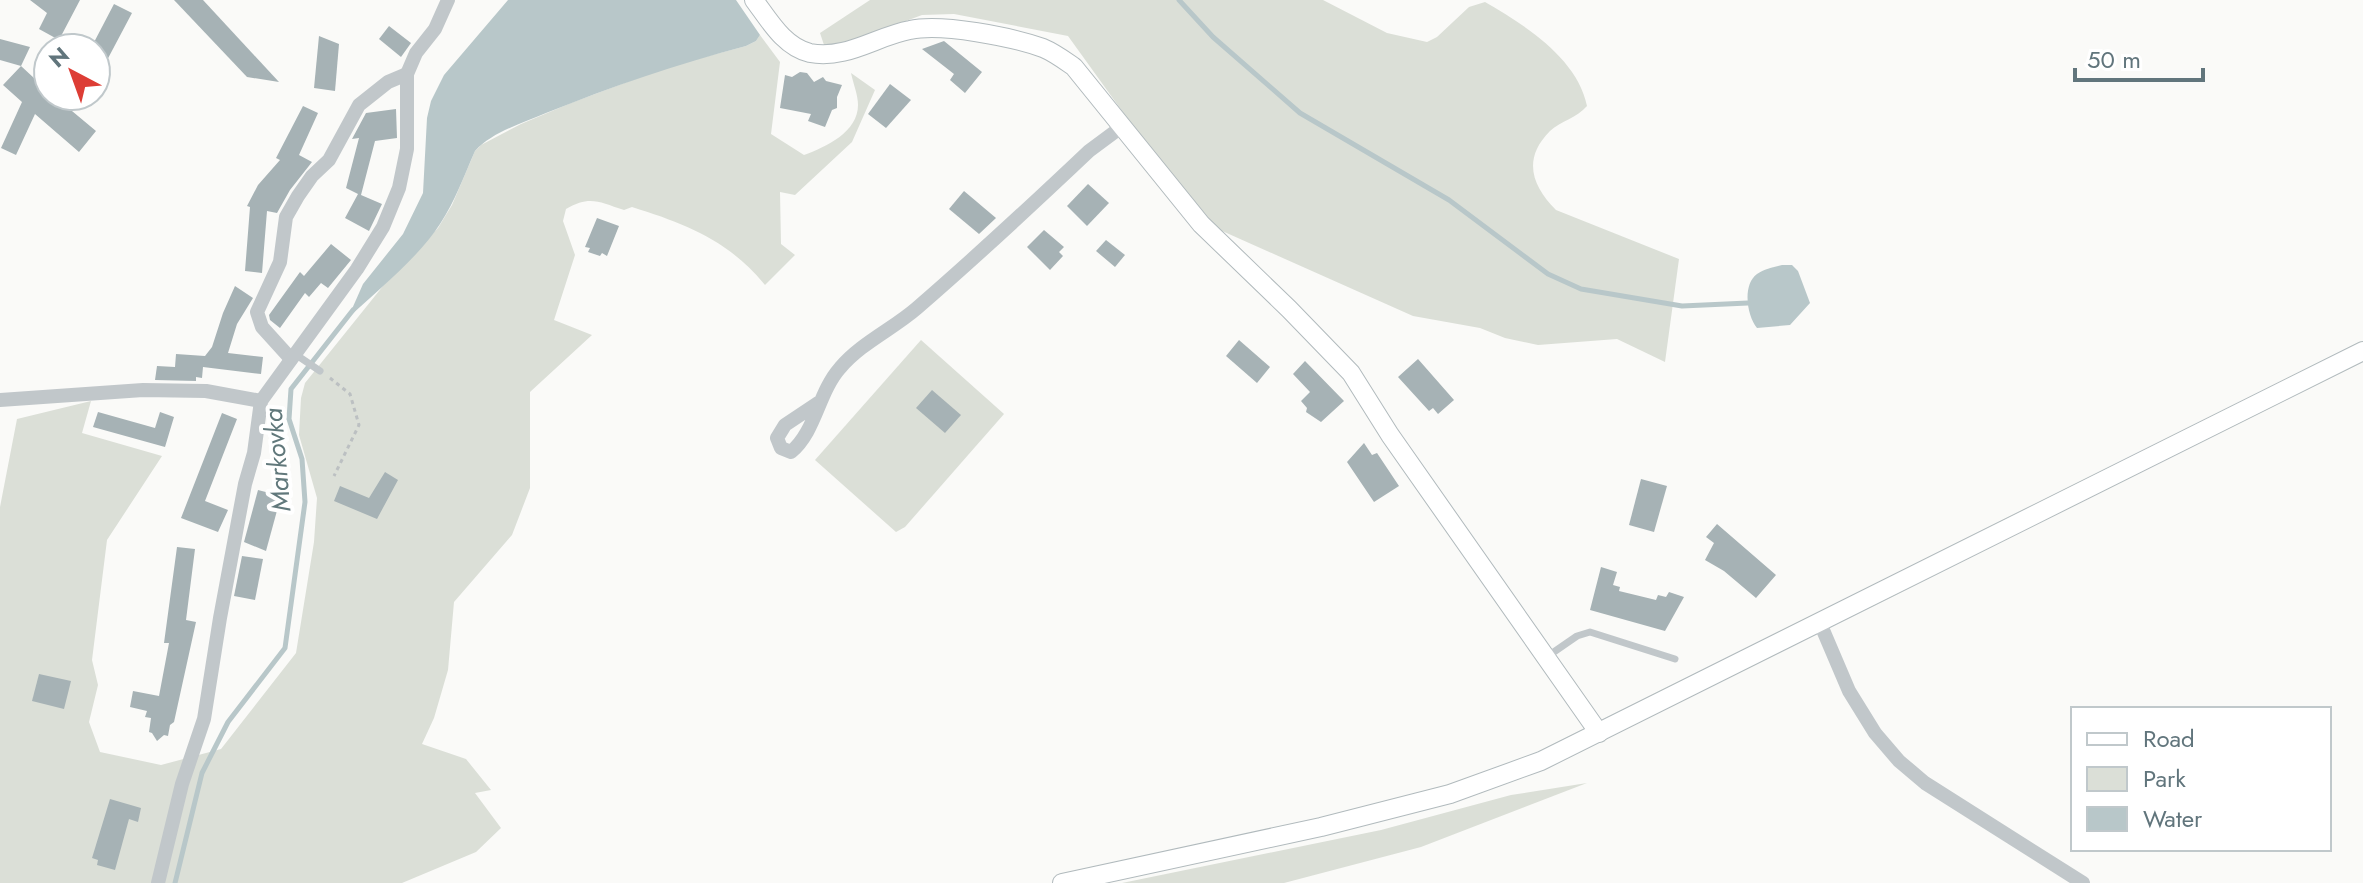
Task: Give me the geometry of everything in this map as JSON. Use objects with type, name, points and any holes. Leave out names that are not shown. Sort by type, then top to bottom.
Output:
[{"type":"main road","points":[[754,0],[780,37],[808,53],[836,54],[910,30],[948,27],[1041,48],[1074,67],[1120,128],[1201,224],[1351,373],[1390,435],[1599,733]]},
{"type":"main road","points":[[1062,883],[1321,827],[1450,794],[1541,761],[2363,351]]},
{"type":"street","points":[[158,883],[182,784],[209,696],[220,618],[245,484],[254,453],[261,401],[297,358],[383,227],[399,188],[407,149],[407,74],[416,53],[435,29],[448,0]]},
{"type":"street","points":[[297,358],[262,327],[257,312],[280,262],[286,217],[312,176],[329,160],[359,105],[388,82],[407,74]]},
{"type":"street","points":[[818,403],[838,370],[852,356],[914,311],[1089,151],[1120,128]]},
{"type":"street","points":[[0,400],[143,390],[206,391],[261,401]]},
{"type":"street","points":[[1820,623],[1849,691],[1875,733],[1899,761],[1925,783],[2083,883]]},
{"type":"lane","points":[[297,358],[320,371]]},
{"type":"lane","points":[[1546,657],[1577,636],[1590,632],[1675,659]]},
{"type":"path","points":[[320,371],[350,394],[359,425],[334,476]]},
{"type":"green space","points":[[870,0],[1323,0],[1387,33],[1427,42],[1437,37],[1469,7],[1485,2],[1548,45],[1573,73],[1582,89],[1587,106],[1550,131],[1536,152],[1533,162],[1536,182],[1548,201],[1556,210],[1679,259],[1665,362],[1617,339],[1538,345],[1505,338],[1480,328],[1413,316],[1202,222],[1068,36],[954,14],[922,15],[826,51],[820,33]]},
{"type":"green space","points":[[760,35],[780,62],[771,134],[804,155],[831,143],[853,123],[858,105],[851,73],[875,90],[852,142],[795,195],[780,192],[781,244],[795,255],[765,285],[751,269],[721,245],[670,220],[632,207],[624,210],[595,201],[582,202],[566,209],[563,221],[575,255],[554,320],[592,335],[530,392],[530,488],[512,535],[454,602],[448,670],[434,718],[422,744],[466,759],[491,790],[475,793],[501,828],[476,852],[402,883],[0,883],[0,507],[17,419],[91,401],[82,433],[162,456],[107,540],[92,660],[98,685],[89,722],[100,752],[161,765],[221,749],[296,653],[314,542],[317,498],[299,435],[305,383],[383,286],[438,228],[452,205],[475,151],[521,124],[571,103],[667,67],[746,46]]},
{"type":"green space","points":[[921,340],[1004,414],[905,527],[896,532],[815,460]]},
{"type":"green space","points":[[1587,783],[1421,847],[1284,883],[1122,883],[1381,830],[1511,795]]},
{"type":"water","points":[[508,0],[736,0],[760,35],[746,46],[620,85],[490,138],[475,151],[450,206],[421,249],[348,318],[363,284],[403,234],[423,193],[427,118],[431,101],[444,75]]},
{"type":"water","points":[[1792,265],[1798,271],[1810,303],[1790,325],[1757,328],[1749,309],[1749,285],[1760,272]]},
{"type":"building","points":[[30,0],[80,0],[63,32],[39,29],[47,13]]},
{"type":"building","points":[[174,0],[203,0],[279,82],[247,77]]},
{"type":"building","points":[[114,4],[132,13],[112,51],[112,32],[99,32]]},
{"type":"building","points":[[389,26],[411,43],[401,57],[379,39]]},
{"type":"building","points":[[319,36],[339,44],[335,91],[314,88]]},
{"type":"building","points":[[0,39],[30,47],[21,66],[0,60]]},
{"type":"building","points":[[944,41],[982,72],[965,93],[950,80],[954,74],[922,49]]},
{"type":"building","points":[[21,66],[32,76],[32,112],[73,112],[96,131],[79,152],[35,114],[16,155],[1,148],[22,102],[3,85]]},
{"type":"building","points":[[800,72],[807,73],[814,82],[823,77],[826,81],[842,85],[837,108],[832,110],[825,127],[808,121],[811,114],[780,108],[785,75],[792,77]]},
{"type":"building","points":[[890,84],[911,100],[886,128],[868,114]]},
{"type":"building","points":[[303,106],[318,113],[299,155],[312,162],[277,213],[267,211],[262,273],[245,271],[250,207],[247,206],[258,185],[280,160],[276,158]]},
{"type":"building","points":[[396,109],[397,138],[375,141],[361,195],[382,204],[369,231],[345,218],[358,194],[346,188],[359,138],[352,139],[366,113]]},
{"type":"building","points":[[1088,184],[1109,203],[1087,226],[1067,206]]},
{"type":"building","points":[[964,191],[996,218],[979,234],[949,209]]},
{"type":"building","points":[[597,218],[619,226],[607,256],[588,252],[590,248],[585,247]]},
{"type":"building","points":[[1044,230],[1064,247],[1059,252],[1063,256],[1050,270],[1027,247]]},
{"type":"building","points":[[1106,240],[1125,255],[1115,267],[1096,251]]},
{"type":"building","points":[[331,244],[351,260],[328,288],[321,283],[309,297],[305,293],[280,328],[270,320],[269,315],[300,272],[304,276]]},
{"type":"building","points":[[235,286],[253,298],[237,324],[228,353],[263,357],[261,374],[203,367],[202,378],[196,377],[196,381],[155,380],[157,366],[175,367],[176,354],[205,356],[212,347]]},
{"type":"building","points":[[1239,340],[1270,367],[1257,383],[1226,356]]},
{"type":"building","points":[[1418,359],[1454,400],[1438,414],[1433,408],[1429,411],[1398,377]]},
{"type":"building","points":[[1305,361],[1344,401],[1321,422],[1306,412],[1307,408],[1301,401],[1310,392],[1293,374]]},
{"type":"building","points":[[932,390],[961,415],[945,433],[916,408]]},
{"type":"building","points":[[98,412],[155,428],[160,412],[174,417],[165,447],[93,427]]},
{"type":"building","points":[[222,413],[237,419],[205,501],[228,510],[218,532],[181,518]]},
{"type":"building","points":[[1364,443],[1372,455],[1377,453],[1399,486],[1374,502],[1347,462]]},
{"type":"building","points":[[385,472],[398,480],[377,519],[334,501],[340,486],[369,498]]},
{"type":"building","points":[[1641,479],[1667,486],[1654,532],[1629,525]]},
{"type":"building","points":[[258,490],[281,496],[266,551],[244,542]]},
{"type":"building","points":[[1717,524],[1776,575],[1756,598],[1724,571],[1705,560],[1714,543],[1706,537]]},
{"type":"building","points":[[177,547],[195,549],[186,620],[196,622],[174,722],[170,725],[168,736],[164,735],[157,741],[149,732],[151,718],[145,717],[147,711],[130,707],[133,691],[159,696],[169,643],[164,643]]},
{"type":"building","points":[[242,556],[263,559],[255,600],[234,596]]},
{"type":"building","points":[[1601,567],[1617,572],[1613,585],[1620,587],[1619,591],[1656,600],[1658,595],[1666,597],[1669,592],[1684,597],[1665,631],[1590,610]]},
{"type":"building","points":[[39,674],[71,681],[64,709],[32,701]]},
{"type":"building","points":[[110,799],[141,808],[138,822],[129,819],[115,870],[97,865],[98,860],[92,858]]},
{"type":"waterway","points":[[1179,0],[1213,37],[1300,113],[1449,200],[1548,274],[1581,289],[1682,306],[1748,303]]},
{"type":"waterway","name":"Markovka","points":[[175,883],[202,773],[228,722],[285,648],[305,502],[302,459],[289,419],[291,389],[353,310]]}]
